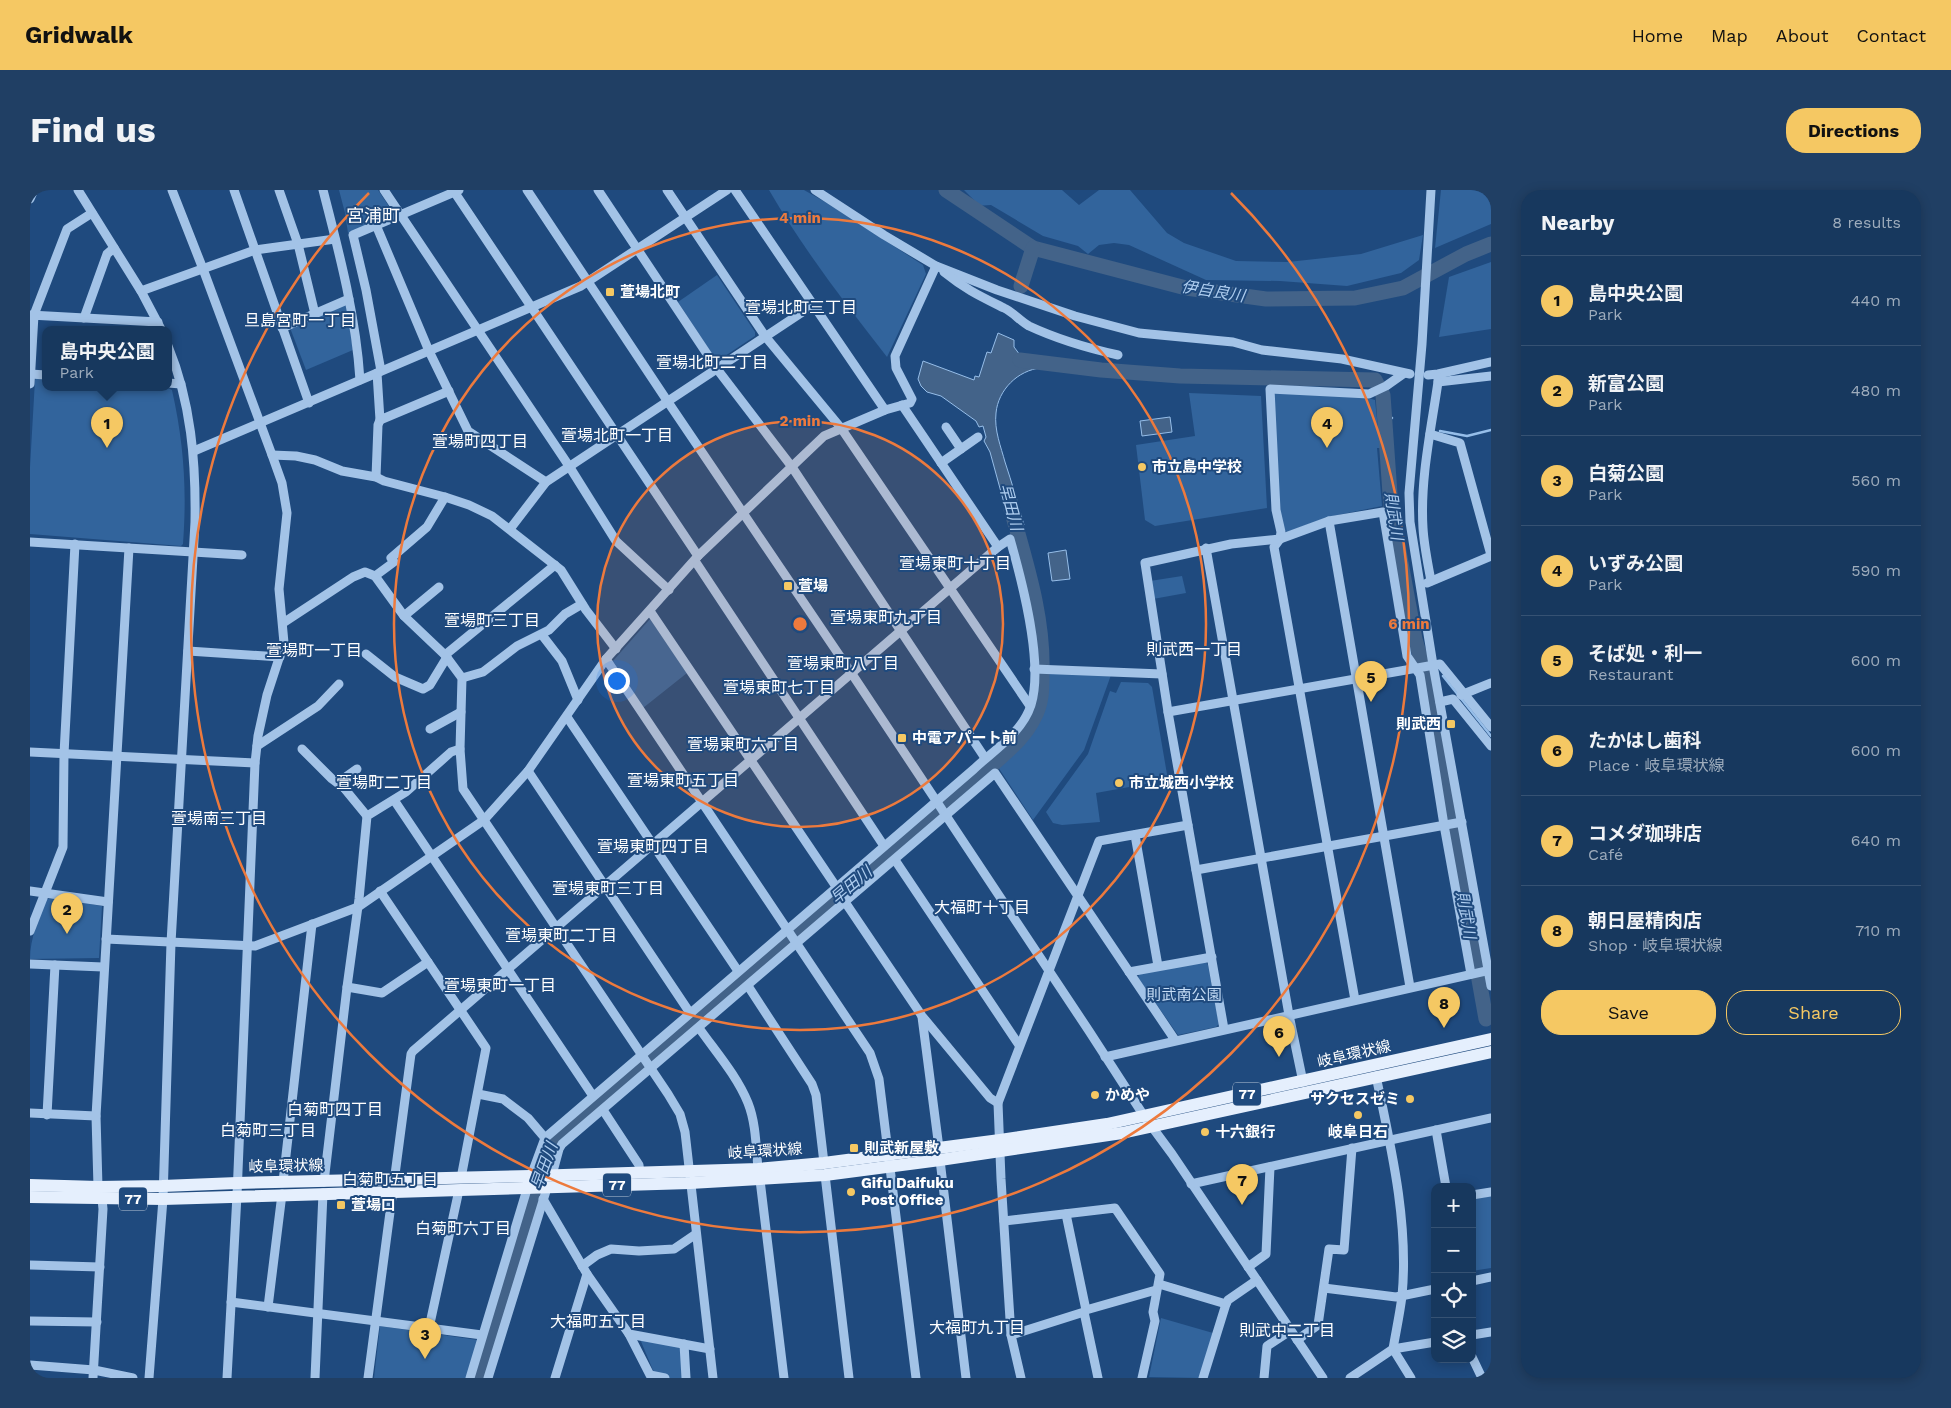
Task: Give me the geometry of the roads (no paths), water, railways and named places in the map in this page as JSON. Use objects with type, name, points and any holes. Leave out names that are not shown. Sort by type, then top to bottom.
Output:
[{"type":"main road","name":"岐阜環状線","points":[[1000,1146],[1304,1082],[1491,1039]]},
{"type":"main road","name":"岐阜環状線","points":[[30,1197],[100,1193],[393,1185],[540,1184],[759,1174],[824,1169],[1000,1146],[1103,1137],[1491,1052]]},
{"type":"main road","name":"岐阜環状線","points":[[540,1184],[640,1173],[689,1177]]},
{"type":"main road","name":"岐阜環状線","points":[[30,1185],[100,1193]]},
{"type":"street","points":[[30,199],[34,190]]},
{"type":"street","points":[[78,190],[141,291],[159,326]]},
{"type":"street","points":[[172,190],[261,423],[282,483],[287,513],[279,589],[284,643],[267,695],[255,763],[227,1378]]},
{"type":"street","points":[[234,190],[309,403]]},
{"type":"street","points":[[279,190],[298,244],[315,314]]},
{"type":"street","points":[[323,190],[349,299],[359,358],[360,380]]},
{"type":"street","points":[[384,190],[569,466],[616,541],[669,590]]},
{"type":"street","points":[[527,190],[852,674],[1144,1116],[1172,1154],[1323,1378]]},
{"type":"street","points":[[598,190],[717,369],[792,467],[985,758]]},
{"type":"street","points":[[666,190],[765,336],[842,428],[1030,706]]},
{"type":"street","points":[[194,451],[588,282],[727,190]]},
{"type":"street","points":[[735,190],[885,410]]},
{"type":"street","points":[[816,190],[884,235],[936,266],[958,284],[983,299],[1006,309],[1028,325],[1082,346],[1118,355]]},
{"type":"street","points":[[1431,190],[1410,492],[1412,542],[1419,586],[1424,667],[1440,702],[1452,824],[1481,972]]},
{"type":"street","points":[[376,477],[378,425],[380,420],[379,372],[366,290],[352,235],[456,191],[617,434],[696,559],[884,846]]},
{"type":"street","points":[[30,384],[32,315],[67,229],[92,213]]},
{"type":"street","points":[[376,225],[429,351],[468,431],[546,482]]},
{"type":"street","points":[[141,291],[254,250],[336,240]]},
{"type":"street","points":[[84,318],[107,254],[114,248]]},
{"type":"street","points":[[936,266],[997,290],[1075,316],[1139,333],[1233,342],[1262,350],[1342,359],[1407,374],[1368,394],[1270,389],[1276,501],[1281,532],[1280,539],[1274,548],[1355,1000]]},
{"type":"street","points":[[106,939],[255,946],[358,906],[484,820],[528,771],[606,659],[696,559],[824,436],[885,410],[910,403],[912,399],[896,368],[895,356],[936,266]]},
{"type":"street","points":[[282,328],[349,299]]},
{"type":"street","points":[[510,529],[546,482],[813,305]]},
{"type":"street","points":[[32,315],[159,326]]},
{"type":"street","points":[[149,1378],[162,1192],[171,943],[194,551],[196,481],[189,416],[172,358]]},
{"type":"street","points":[[1435,377],[1491,362]]},
{"type":"street","points":[[1435,377],[1491,376]]},
{"type":"street","points":[[1431,581],[1423,530],[1422,503],[1435,377]]},
{"type":"street","points":[[172,383],[181,384]]},
{"type":"street","points":[[380,420],[449,391]]},
{"type":"street","points":[[902,405],[998,547]]},
{"type":"street","points":[[946,427],[961,449]]},
{"type":"street","points":[[1419,586],[1491,556],[1460,443],[1430,434]]},
{"type":"street","points":[[941,463],[978,437]]},
{"type":"street","points":[[272,455],[296,456],[315,460],[342,471],[376,477],[384,482],[444,497],[469,505],[492,516],[555,565],[571,584],[582,604],[616,649]]},
{"type":"street","points":[[375,576],[394,562],[391,558],[427,527],[444,497]]},
{"type":"street","points":[[1224,1029],[1168,712],[1145,563],[1206,548],[1280,539],[1329,521],[1383,512],[1407,656],[1424,667]]},
{"type":"street","points":[[1329,521],[1410,988]]},
{"type":"street","points":[[368,1378],[411,1054],[652,844],[800,719],[998,547],[1010,539],[1027,606],[1035,668],[1034,691],[1023,721],[1012,735],[985,758],[894,860],[562,1144],[540,1184],[482,1335],[470,1378]]},
{"type":"street","points":[[30,542],[242,555]]},
{"type":"street","points":[[30,931],[62,847],[64,754],[75,544]]},
{"type":"street","points":[[93,1374],[103,1208],[100,1193],[96,1116],[103,967],[129,548]]},
{"type":"street","points":[[1206,548],[1289,1014],[1304,1082]]},
{"type":"street","points":[[366,654],[394,677],[424,689],[430,685],[446,656],[555,565]]},
{"type":"street","points":[[283,623],[353,577],[365,572],[375,576],[404,616],[446,656],[462,678],[460,749],[463,789],[680,1114],[685,1132],[713,1378]]},
{"type":"street","points":[[404,616],[439,587]]},
{"type":"street","points":[[462,678],[483,672],[517,646],[534,636],[542,635],[565,614],[582,604]]},
{"type":"street","points":[[650,612],[837,888]]},
{"type":"street","points":[[542,635],[562,661],[578,700]]},
{"type":"street","points":[[188,651],[280,657]]},
{"type":"street","points":[[606,659],[870,1053],[879,1079],[916,1378]]},
{"type":"street","points":[[1168,712],[1440,664],[1491,746]]},
{"type":"street","points":[[1424,667],[1420,675],[1481,972],[1491,986]]},
{"type":"street","points":[[1035,668],[1162,674]]},
{"type":"street","points":[[1440,702],[1491,683]]},
{"type":"street","points":[[257,746],[318,706],[339,684]]},
{"type":"street","points":[[1459,696],[1491,726]]},
{"type":"street","points":[[430,729],[461,712]]},
{"type":"street","points":[[567,716],[738,972]]},
{"type":"street","points":[[302,749],[332,780],[344,788],[367,816],[324,1187],[315,1378]]},
{"type":"street","points":[[367,816],[394,800],[451,752],[460,749]]},
{"type":"street","points":[[30,752],[255,763]]},
{"type":"street","points":[[344,788],[343,779],[357,769]]},
{"type":"street","points":[[528,771],[690,1013]]},
{"type":"street","points":[[488,1378],[540,1184],[545,1138],[788,931],[884,846],[995,773],[1175,1040]]},
{"type":"street","points":[[394,800],[593,1096]]},
{"type":"street","points":[[1196,870],[1452,824]]},
{"type":"street","points":[[1020,1378],[1011,1335],[998,1103],[1099,841],[1188,825]]},
{"type":"street","points":[[1135,834],[1158,966]]},
{"type":"street","points":[[894,860],[1019,1045]]},
{"type":"street","points":[[30,891],[108,902]]},
{"type":"street","points":[[380,891],[486,1048],[460,1184],[429,1328]]},
{"type":"street","points":[[845,902],[922,1016],[990,1098],[998,1103]]},
{"type":"street","points":[[268,1307],[312,924]]},
{"type":"street","points":[[1129,972],[1212,957]]},
{"type":"street","points":[[347,987],[382,992],[428,962]]},
{"type":"street","points":[[30,964],[103,967]]},
{"type":"street","points":[[47,1115],[56,965]]},
{"type":"street","points":[[1105,1057],[1481,972]]},
{"type":"street","points":[[748,986],[812,1084],[816,1095],[849,1378]]},
{"type":"street","points":[[922,1016],[966,1378]]},
{"type":"street","points":[[699,1028],[742,1090],[752,1117],[784,1378]]},
{"type":"street","points":[[1376,1076],[1390,1140],[1403,1242],[1402,1296],[1392,1349],[1411,1378]]},
{"type":"street","points":[[478,1094],[503,1099],[528,1118],[545,1138]]},
{"type":"street","points":[[603,1110],[639,1165],[640,1173]]},
{"type":"street","points":[[30,1113],[96,1116]]},
{"type":"street","points":[[1191,1184],[1491,1118]]},
{"type":"street","points":[[1436,1130],[1445,1183]]},
{"type":"street","points":[[1297,1340],[1318,1326],[1330,1249],[1344,1250],[1352,1148]]},
{"type":"street","points":[[1248,1267],[1266,1254],[1270,1167]]},
{"type":"street","points":[[540,1184],[584,1270],[629,1334],[650,1375],[666,1378]]},
{"type":"street","points":[[1476,1194],[1491,1192]]},
{"type":"street","points":[[1004,1221],[1115,1208],[1160,1274],[1154,1312],[1155,1321],[1142,1378]]},
{"type":"street","points":[[1066,1214],[1098,1378]]},
{"type":"street","points":[[555,1378],[584,1270],[597,1255],[610,1249],[639,1251],[674,1249],[696,1234]]},
{"type":"street","points":[[30,1265],[100,1267]]},
{"type":"street","points":[[1476,1280],[1491,1277]]},
{"type":"street","points":[[1203,1378],[1228,1300],[1257,1280]]},
{"type":"street","points":[[1011,1335],[1157,1287],[1226,1304]]},
{"type":"street","points":[[1324,1288],[1396,1297],[1431,1290]]},
{"type":"street","points":[[231,1302],[482,1335]]},
{"type":"street","points":[[30,1321],[96,1322]]},
{"type":"street","points":[[1264,1378],[1267,1346],[1290,1331]]},
{"type":"street","points":[[1476,1334],[1491,1332]]},
{"type":"street","points":[[629,1334],[710,1349]]},
{"type":"street","points":[[1350,1378],[1392,1349],[1431,1343]]},
{"type":"street","points":[[684,1344],[686,1378]]},
{"type":"street","points":[[1475,1363],[1482,1378]]},
{"type":"street","points":[[30,1365],[133,1378]]},
{"type":"water","points":[[998,333],[1014,340],[1014,347],[1020,355],[1041,359],[1041,368],[1017,377],[1005,389],[996,413],[998,438],[1024,525],[1012,532],[990,452],[984,441],[986,437],[983,426],[979,427],[976,421],[941,396],[927,392],[921,386],[918,379],[923,361],[974,380],[975,376],[979,377],[987,352],[991,353]]},
{"type":"water","points":[[1170,417],[1172,432],[1142,436],[1140,421]]},
{"type":"water","points":[[1066,550],[1070,579],[1052,581],[1048,553]]},
{"type":"waterway","name":"伊自良川","points":[[946,190],[1033,248],[1186,288],[1266,299],[1355,298],[1403,288],[1466,254],[1491,244]]},
{"type":"waterway","name":"早田川","points":[[1021,286],[1033,248]]},
{"type":"waterway","name":"則武川","points":[[1020,360],[1101,370],[1180,376],[1375,380],[1383,395],[1391,508],[1415,639],[1427,689],[1486,1019]]},
{"type":"waterway","name":"則武川","points":[[1385,416],[1392,418]]},
{"type":"waterway","points":[[1440,431],[1467,436],[1491,430]]},
{"type":"waterway","name":"早田川","points":[[477,1378],[550,1141],[988,769],[1014,745],[1030,726],[1037,713],[1041,696],[1042,653],[1033,590],[1011,509]]},
{"type":"waterway","points":[[1443,676],[1491,736]]},
{"type":"place","name":"萱場北町","points":[[610,292]]},
{"type":"place","name":"島中央公園","points":[[107,448]]},
{"type":"place","name":"いずみ公園","points":[[1327,448]]},
{"type":"place","name":"市立島中学校","points":[[1142,467]]},
{"type":"place","name":"萱場","points":[[788,586]]},
{"type":"place","name":"そば処・利一","points":[[1371,702]]},
{"type":"place","name":"則武西","points":[[1451,724]]},
{"type":"place","name":"中電アパート前","points":[[902,738]]},
{"type":"place","name":"市立城西小学校","points":[[1119,783]]},
{"type":"place","name":"新富公園","points":[[67,934]]},
{"type":"place","name":"朝日屋精肉店","points":[[1444,1028]]},
{"type":"place","name":"たかはし歯科","points":[[1279,1057]]},
{"type":"place","name":"かめや","points":[[1095,1095]]},
{"type":"place","name":"サクセスゼミ","points":[[1410,1099]]},
{"type":"place","name":"岐阜日石","points":[[1358,1115]]},
{"type":"place","name":"十六銀行","points":[[1205,1132]]},
{"type":"place","name":"則武新屋敷","points":[[854,1148]]},
{"type":"place","name":"Gifu Daifuku Post Office","points":[[851,1192]]},
{"type":"place","name":"萱場口","points":[[341,1205]]},
{"type":"place","name":"コメダ珈琲店","points":[[1242,1205]]},
{"type":"place","name":"白菊公園","points":[[425,1359]]},
{"type":"district","name":"宮浦町","points":[[373,215]]},
{"type":"district","name":"萱場北町三丁目","points":[[801,307]]},
{"type":"district","name":"旦島宮町一丁目","points":[[300,320]]},
{"type":"district","name":"萱場北町二丁目","points":[[712,362]]},
{"type":"district","name":"萱場北町一丁目","points":[[617,435]]},
{"type":"district","name":"萱場町四丁目","points":[[480,441]]},
{"type":"district","name":"萱場東町十丁目","points":[[955,563]]},
{"type":"district","name":"萱場東町九丁目","points":[[886,617]]},
{"type":"district","name":"萱場町三丁目","points":[[492,620]]},
{"type":"district","name":"則武西一丁目","points":[[1194,649]]},
{"type":"district","name":"萱場町一丁目","points":[[314,650]]},
{"type":"district","name":"萱場東町八丁目","points":[[843,663]]},
{"type":"district","name":"萱場東町七丁目","points":[[779,687]]},
{"type":"district","name":"萱場東町六丁目","points":[[743,744]]},
{"type":"district","name":"萱場東町五丁目","points":[[683,780]]},
{"type":"district","name":"萱場町二丁目","points":[[384,782]]},
{"type":"district","name":"萱場南三丁目","points":[[219,818]]},
{"type":"district","name":"萱場東町四丁目","points":[[653,846]]},
{"type":"district","name":"萱場東町三丁目","points":[[608,888]]},
{"type":"district","name":"大福町十丁目","points":[[982,907]]},
{"type":"district","name":"萱場東町二丁目","points":[[561,935]]},
{"type":"district","name":"萱場東町一丁目","points":[[500,985]]},
{"type":"district","name":"白菊町四丁目","points":[[335,1109]]},
{"type":"district","name":"白菊町三丁目","points":[[268,1130]]},
{"type":"district","name":"白菊町五丁目","points":[[390,1179]]},
{"type":"district","name":"白菊町六丁目","points":[[463,1228]]},
{"type":"district","name":"大福町五丁目","points":[[598,1321]]},
{"type":"district","name":"大福町九丁目","points":[[977,1327]]},
{"type":"district","name":"則武中二丁目","points":[[1287,1330]]},
{"type":"park label","name":"則武南公園","points":[[1184,995]]}]
